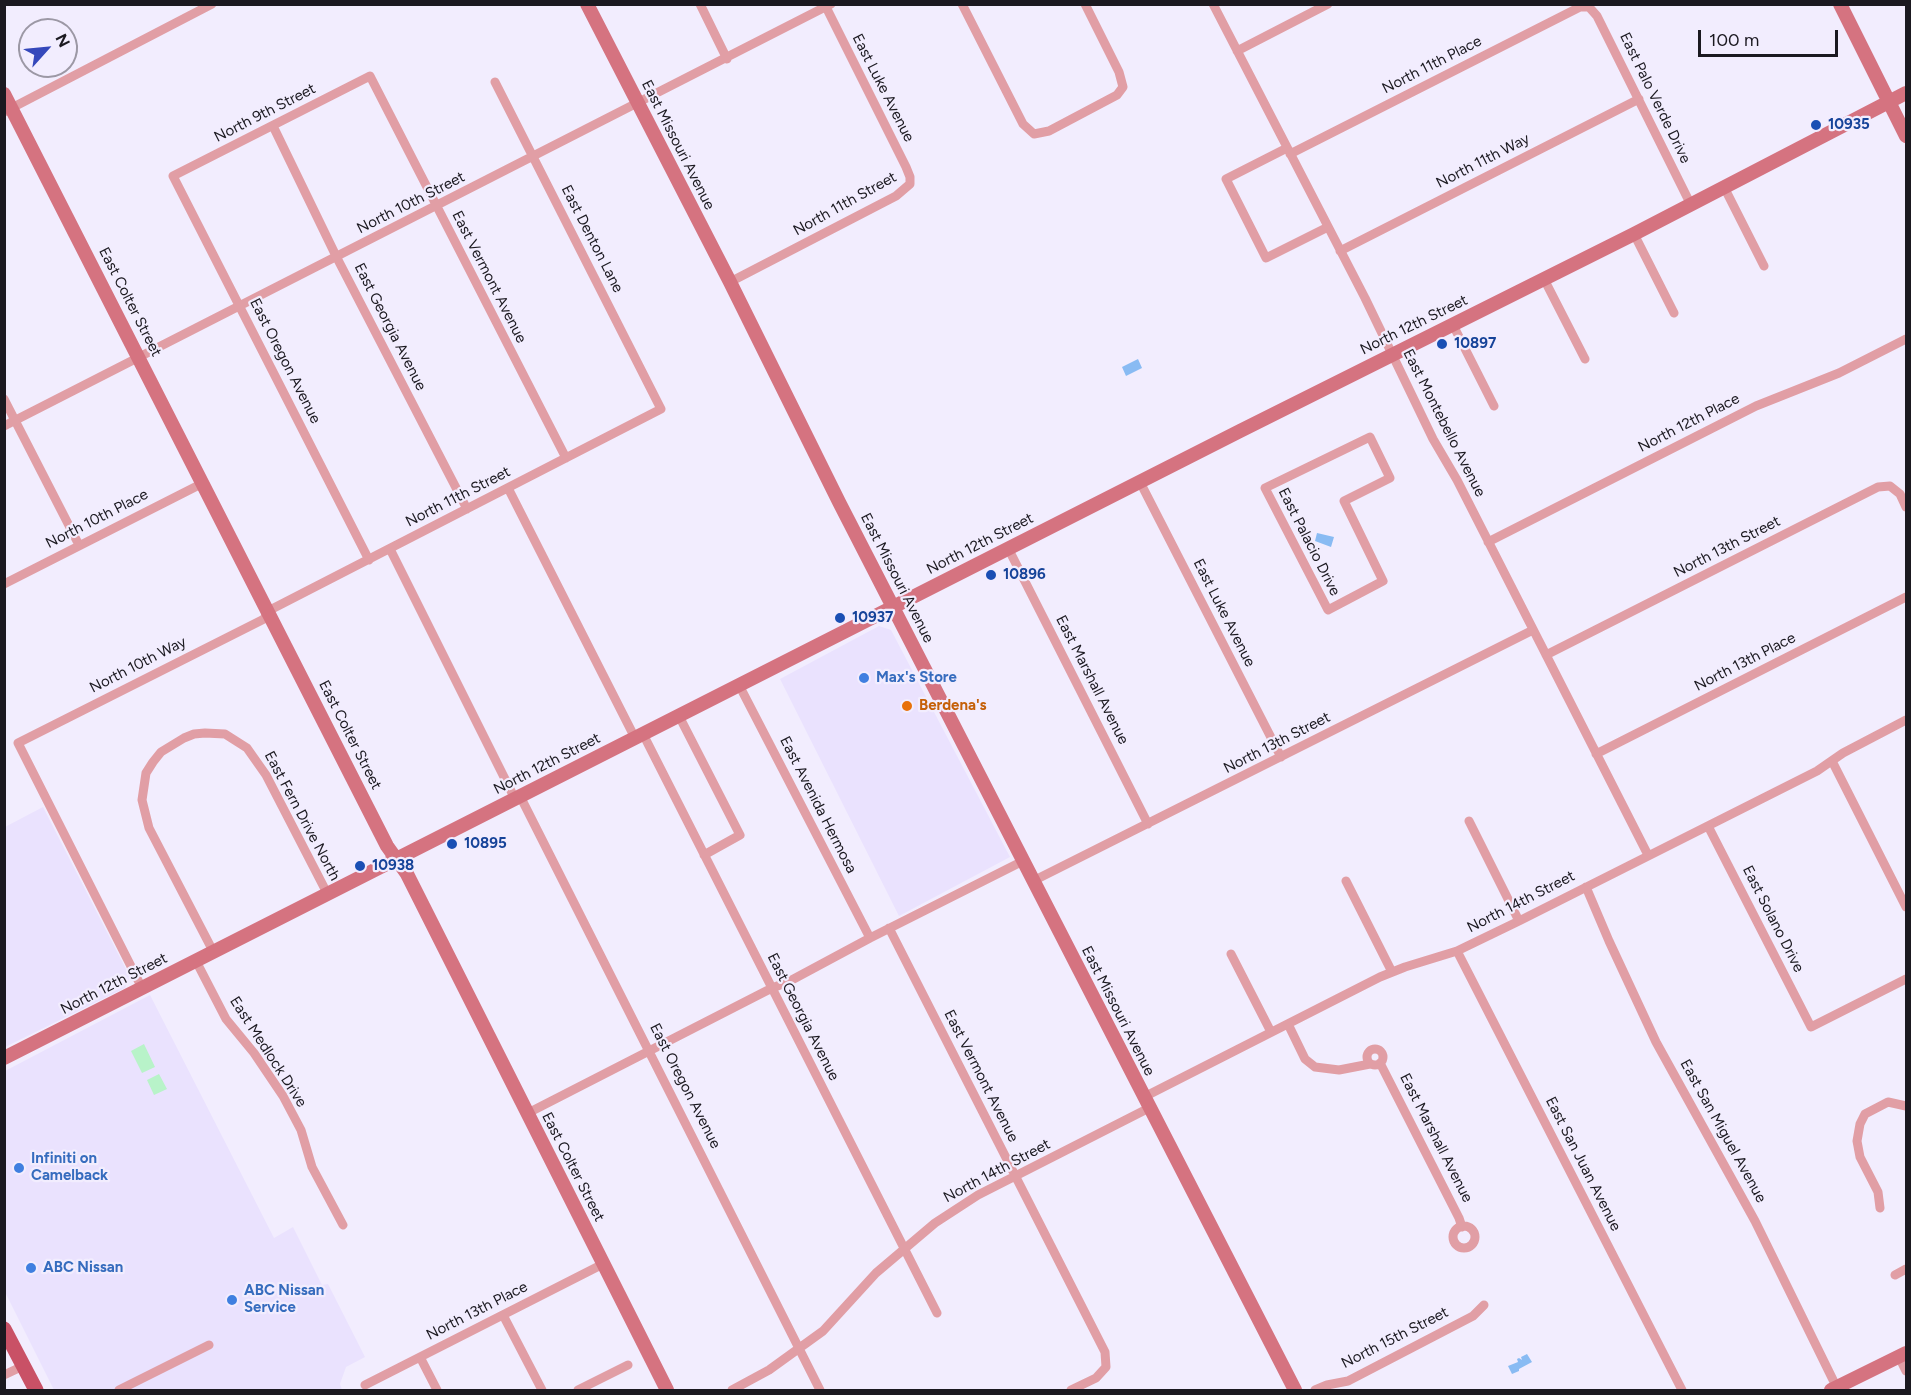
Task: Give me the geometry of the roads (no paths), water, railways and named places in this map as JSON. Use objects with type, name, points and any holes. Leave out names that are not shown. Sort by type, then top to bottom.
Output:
[{"type":"main road","points":[[4,1329],[36,1390]]},
{"type":"street","points":[[8,110],[212,4]]},
{"type":"street","name":"East Missouri Avenue","points":[[587,4],[1146,1103],[1295,1390]]},
{"type":"street","points":[[700,4],[727,59]]},
{"type":"street","points":[[962,4],[1023,124],[1034,134],[1049,130],[1117,95],[1123,87],[1119,72],[1085,4]]},
{"type":"street","name":"East Montebello Avenue","points":[[1213,4],[1328,226],[1433,439],[1457,480],[1648,855]]},
{"type":"street","points":[[1237,51],[1328,4]]},
{"type":"street","points":[[1839,4],[1906,136]]},
{"type":"street","name":"North 10th Street","points":[[4,426],[828,6]]},
{"type":"street","name":"East Luke Avenue","points":[[828,6],[906,167],[910,184]]},
{"type":"street","name":"North 11th Place","points":[[1328,226],[1266,258],[1226,179],[1289,151],[1580,7],[1589,8]]},
{"type":"street","name":"East Palo Verde Drive","points":[[1589,8],[1597,16],[1691,205]]},
{"type":"street","name":"North 9th Street","points":[[173,176],[370,76]]},
{"type":"street","name":"East Vermont Avenue","points":[[370,76],[566,458]]},
{"type":"street","name":"East Denton Lane","points":[[495,82],[661,409]]},
{"type":"street","name":"North 12th Street","points":[[4,1058],[1392,354],[1634,234],[1906,93]]},
{"type":"street","name":"East Colter Street","points":[[4,94],[8,110],[140,358],[387,846],[407,874],[667,1390]]},
{"type":"street","name":"North 11th Way","points":[[1340,251],[1639,99]]},
{"type":"street","name":"East Georgia Avenue","points":[[273,126],[337,258],[467,509]]},
{"type":"street","name":"East Oregon Avenue","points":[[173,176],[369,560]]},
{"type":"street","name":"North 11th Street","points":[[730,282],[896,196],[910,184]]},
{"type":"street","points":[[1724,187],[1764,266]]},
{"type":"street","points":[[1634,234],[1674,313]]},
{"type":"street","points":[[1544,279],[1585,359]]},
{"type":"street","points":[[1453,325],[1494,406]]},
{"type":"street","name":"North 12th Place","points":[[1488,542],[1756,406],[1839,373],[1906,339]]},
{"type":"street","points":[[4,399],[79,545]]},
{"type":"street","name":"North 11th Street","points":[[268,611],[661,409]]},
{"type":"street","name":"East Palacio Drive","points":[[1370,437],[1390,478],[1344,501],[1383,581],[1328,610],[1264,488],[1370,437]]},
{"type":"street","name":"East Luke Avenue","points":[[1140,482],[1281,757]]},
{"type":"street","name":"North 10th Place","points":[[4,584],[203,483]]},
{"type":"street","name":"North 13th Street","points":[[1546,656],[1878,487],[1890,486],[1899,494],[1906,507]]},
{"type":"street","name":"East Georgia Avenue","points":[[508,488],[704,855],[937,1313]]},
{"type":"street","name":"East Oregon Avenue","points":[[390,549],[650,1051],[820,1390]]},
{"type":"street","name":"East Marshall Avenue","points":[[1008,549],[1148,824]]},
{"type":"street","name":"North 13th Place","points":[[1596,754],[1906,597]]},
{"type":"street","name":"North 10th Way","points":[[142,988],[18,743],[264,619],[268,611]]},
{"type":"street","name":"North 13th Street","points":[[1033,881],[1533,630]]},
{"type":"street","name":"East Avenida Hermosa","points":[[740,685],[870,938]]},
{"type":"street","points":[[679,716],[740,836],[704,855]]},
{"type":"street","name":"North 14th Street","points":[[732,1390],[800,1350],[823,1331],[876,1273],[935,1223],[978,1195],[1015,1177],[1271,1032],[1392,972],[1457,951],[1520,921],[1816,771],[1906,720]]},
{"type":"street","name":"East Fern Drive North","points":[[214,953],[149,828],[142,800],[146,773],[153,762],[161,752],[184,738],[194,734],[225,734],[247,748],[266,775],[328,895]]},
{"type":"street","points":[[1832,761],[1906,907]]},
{"type":"street","points":[[1469,821],[1520,921]]},
{"type":"street","name":"East Solano Drive","points":[[1708,826],[1811,1027],[1906,979]]},
{"type":"street","points":[[528,1113],[1023,861]]},
{"type":"street","points":[[1346,881],[1392,972]]},
{"type":"street","name":"East San Miguel Avenue","points":[[1586,887],[1656,1042],[1755,1221],[1834,1389]]},
{"type":"street","name":"East Vermont Avenue","points":[[889,928],[1105,1352],[1106,1367],[1096,1378],[1071,1390]]},
{"type":"street","name":"East San Juan Avenue","points":[[1457,951],[1682,1390]]},
{"type":"street","points":[[1231,954],[1271,1032]]},
{"type":"street","name":"East Medlock Drive","points":[[196,961],[226,1019],[254,1053],[283,1096],[301,1130],[312,1167],[343,1225]]},
{"type":"street","name":"East Marshall Avenue","points":[[1288,1024],[1305,1059],[1315,1067],[1339,1070],[1375,1064],[1462,1227]]},
{"type":"street","points":[[1880,1208],[1878,1192],[1860,1157],[1857,1141],[1860,1124],[1865,1114],[1888,1102],[1906,1106]]},
{"type":"street","name":"North 13th Place","points":[[365,1385],[603,1264]]},
{"type":"street","points":[[1895,1275],[1906,1269]]},
{"type":"street","name":"North 15th Street","points":[[1315,1390],[1326,1385],[1348,1381],[1473,1316],[1484,1305]]},
{"type":"street","points":[[504,1315],[542,1390]]},
{"type":"street","points":[[119,1390],[209,1346]]},
{"type":"street","points":[[1834,1389],[1903,1355],[1906,1371]]},
{"type":"street","points":[[420,1357],[437,1390]]},
{"type":"street","points":[[578,1390],[628,1365]]},
{"type":"street","points":[[4,1375],[23,1366]]},
{"type":"water","points":[[1138,359],[1142,368],[1126,376],[1122,367]]},
{"type":"water","points":[[1317,533],[1334,537],[1331,547],[1315,541]]},
{"type":"water","points":[[1527,1354],[1532,1362],[1512,1374],[1508,1366],[1518,1362],[1519,1358],[1522,1360],[1521,1357]]},
{"type":"place","name":"10935","points":[[1816,125]]},
{"type":"place","name":"10897","points":[[1442,344]]},
{"type":"place","name":"10896","points":[[991,575]]},
{"type":"place","name":"10937","points":[[840,618]]},
{"type":"place","name":"Max's Store","points":[[864,678]]},
{"type":"place","name":"Berdena's","points":[[907,706]]},
{"type":"place","name":"10895","points":[[452,844]]},
{"type":"place","name":"10938","points":[[360,866]]},
{"type":"place","name":"Infiniti on Camelback","points":[[19,1168]]},
{"type":"place","name":"ABC Nissan","points":[[31,1268]]},
{"type":"place","name":"ABC Nissan Service","points":[[232,1300]]}]
